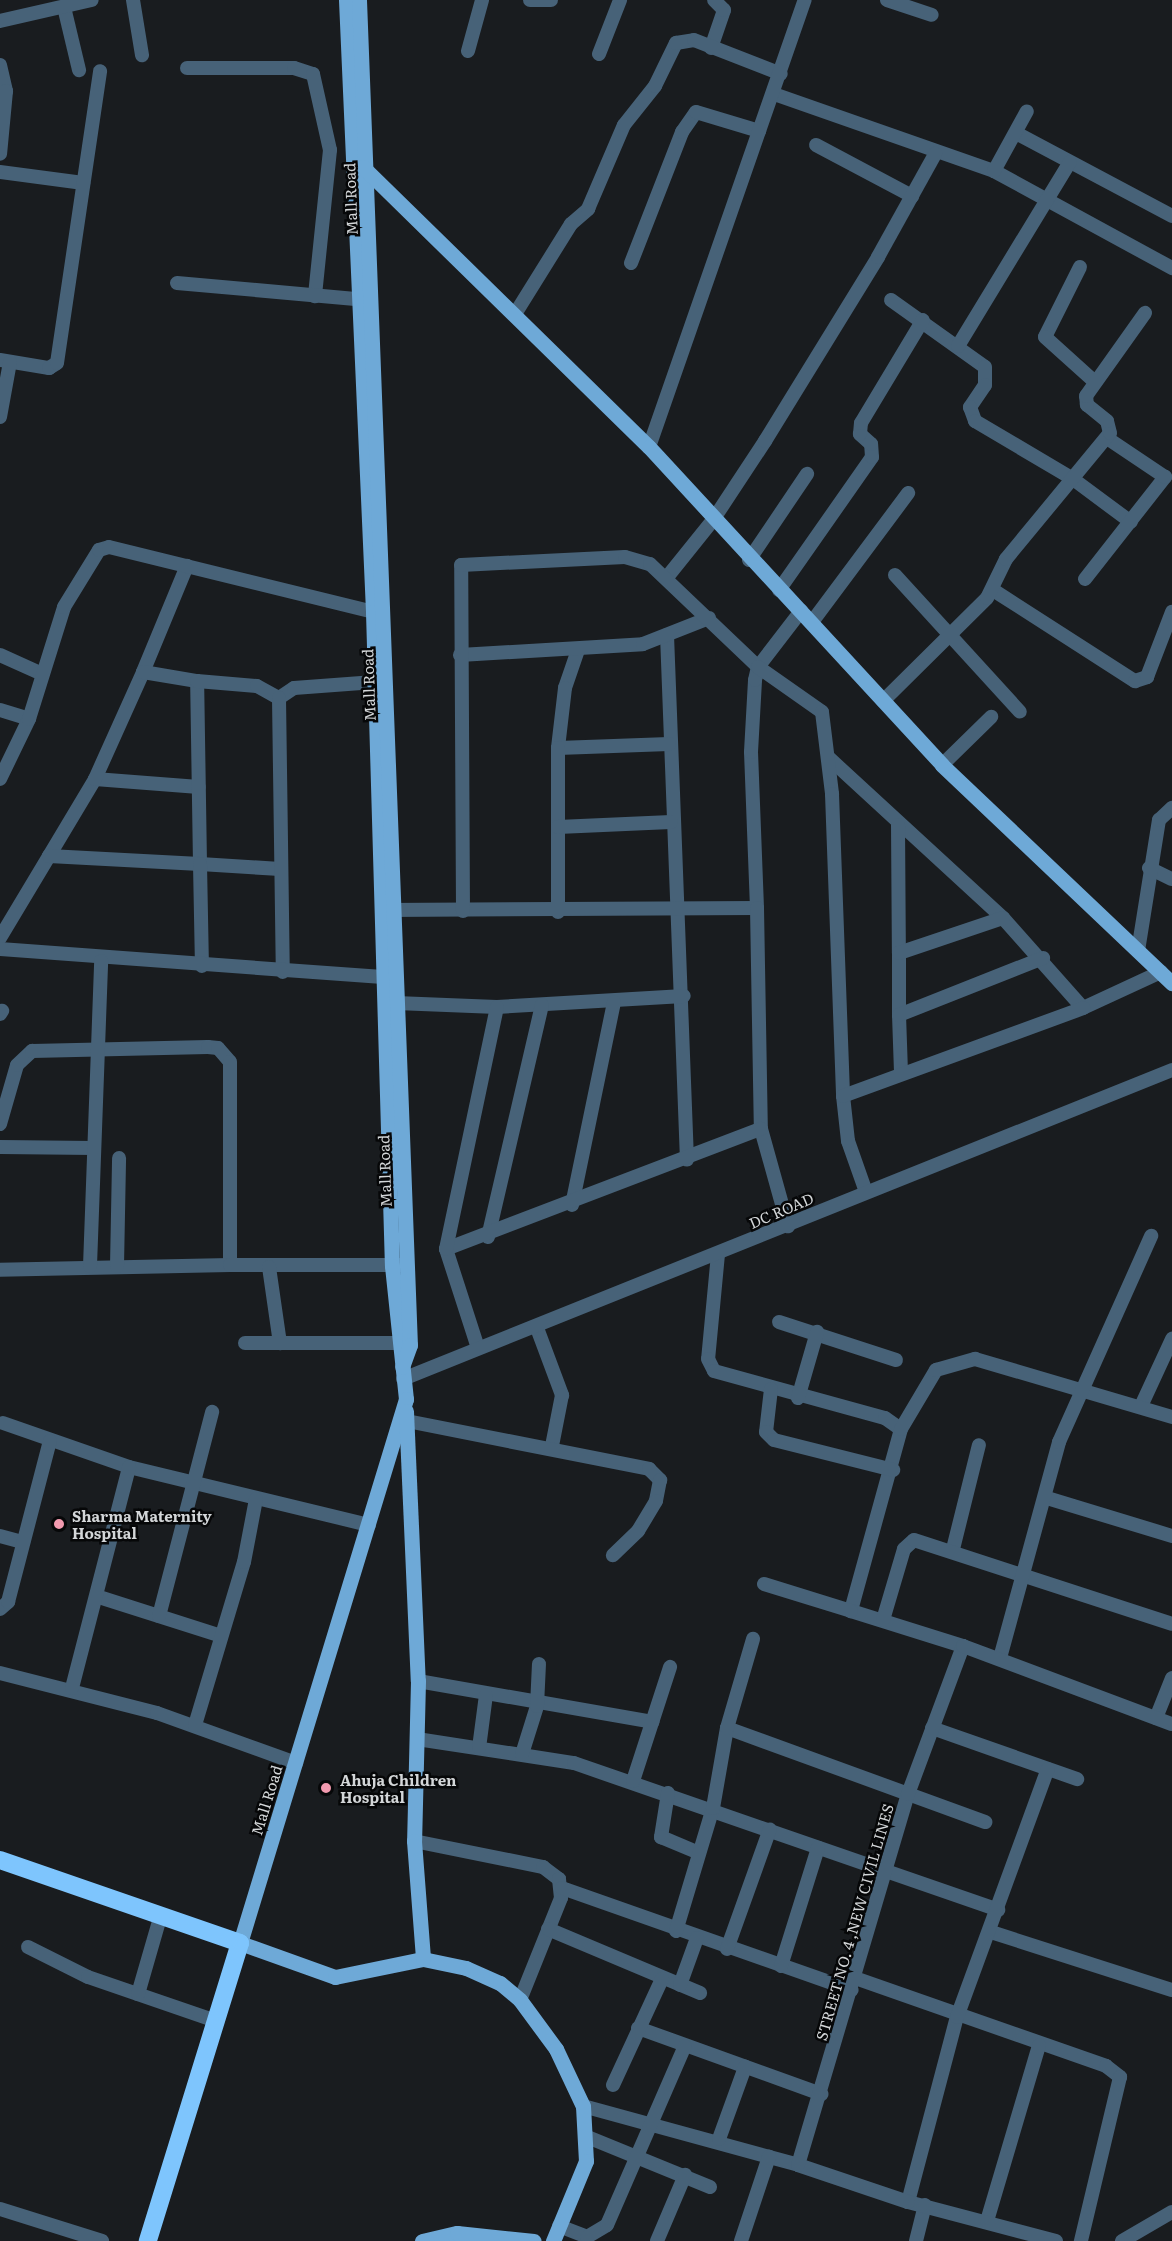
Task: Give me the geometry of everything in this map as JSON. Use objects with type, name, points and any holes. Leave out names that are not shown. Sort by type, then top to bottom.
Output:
[{"type":"highway","points":[[0,1860],[160,1918],[240,1943]]},
{"type":"highway","name":"Mall Road","points":[[148,2241],[213,2020],[240,1943]]},
{"type":"main road","name":"Mall Road","points":[[346,0],[358,152],[365,300],[378,614],[399,1266],[410,1345],[402,1373]]},
{"type":"main road","name":"Mall Road","points":[[359,0],[358,152],[368,171],[365,300]]},
{"type":"main road","points":[[368,171],[649,447],[749,560],[806,616],[942,765],[1172,983]]},
{"type":"main road","name":"Mall Road","points":[[378,614],[375,682],[387,910]]},
{"type":"main road","name":"Mall Road","points":[[240,1943],[406,1399],[397,1343],[399,1266],[396,1003],[389,978]]},
{"type":"main road","points":[[406,1399],[418,1681],[414,1841],[423,1959]]},
{"type":"main road","points":[[240,1943],[335,1977],[423,1959],[466,1968],[500,1983],[520,2000],[556,2049],[583,2106],[585,2161],[553,2241]]},
{"type":"main road","points":[[422,2241],[457,2233],[489,2240],[534,2241]]},
{"type":"street","points":[[0,21],[92,0]]},
{"type":"street","points":[[133,0],[142,55]]},
{"type":"street","points":[[468,51],[482,0]]},
{"type":"street","points":[[530,0],[551,0]]},
{"type":"street","points":[[599,54],[620,0]]},
{"type":"street","points":[[711,48],[724,10],[714,0]]},
{"type":"street","points":[[649,447],[805,0]]},
{"type":"street","points":[[887,0],[932,15]]},
{"type":"street","points":[[64,7],[79,70]]},
{"type":"street","points":[[515,314],[571,224],[588,209],[628,118],[655,87],[676,43],[694,40],[781,74]]},
{"type":"street","points":[[0,64],[6,91],[0,154]]},
{"type":"street","points":[[187,68],[306,69],[317,85],[330,150],[315,296]]},
{"type":"street","points":[[0,417],[5,361],[49,368],[57,363],[100,71]]},
{"type":"street","points":[[774,94],[934,154],[994,171],[1172,268]]},
{"type":"street","points":[[994,171],[1027,111]]},
{"type":"street","points":[[631,263],[682,132],[696,112],[759,130]]},
{"type":"street","points":[[1016,133],[1172,216]]},
{"type":"street","points":[[816,145],[912,196]]},
{"type":"street","points":[[330,150],[358,152]]},
{"type":"street","points":[[668,576],[713,520],[912,196],[934,154]]},
{"type":"street","points":[[958,346],[1070,162]]},
{"type":"street","points":[[0,172],[83,183]]},
{"type":"street","points":[[1080,267],[1045,337],[1095,382]]},
{"type":"street","points":[[177,283],[365,300]]},
{"type":"street","points":[[891,300],[958,346],[987,372],[970,407],[972,418],[1073,479],[1131,522]]},
{"type":"street","points":[[883,701],[949,639],[993,590],[1006,559],[1107,438],[1111,425],[1085,402],[1095,382],[1145,313]]},
{"type":"street","points":[[779,590],[872,457],[871,444],[860,434],[861,423],[923,320]]},
{"type":"street","points":[[1085,579],[1165,477],[1107,438]]},
{"type":"street","points":[[749,560],[807,474]]},
{"type":"street","points":[[788,1226],[761,1129],[751,743],[758,667],[806,616],[908,493]]},
{"type":"street","points":[[0,780],[29,719],[64,607],[99,550],[109,547],[378,614]]},
{"type":"street","points":[[463,911],[457,581],[465,562],[625,557],[668,576],[758,667],[818,706],[826,721],[843,1096],[848,1141],[866,1192]]},
{"type":"street","points":[[0,938],[95,779],[187,566]]},
{"type":"street","points":[[895,575],[949,639],[1020,712]]},
{"type":"street","points":[[993,590],[1136,681],[1147,677],[1172,612]]},
{"type":"street","points":[[460,655],[578,650],[643,644],[709,618]]},
{"type":"street","points":[[667,635],[671,822],[684,996],[687,1160]]},
{"type":"street","points":[[558,912],[558,748],[565,688],[578,650]]},
{"type":"street","points":[[0,655],[42,674]]},
{"type":"street","points":[[143,672],[197,681],[257,686],[279,698]]},
{"type":"street","points":[[197,681],[202,966]]},
{"type":"street","points":[[279,698],[294,688],[375,682]]},
{"type":"street","points":[[279,698],[283,972]]},
{"type":"street","points":[[0,710],[29,719]]},
{"type":"street","points":[[942,765],[991,717]]},
{"type":"street","points":[[558,748],[669,744]]},
{"type":"street","points":[[829,758],[898,825],[1003,918],[1042,958],[1083,1008]]},
{"type":"street","points":[[95,779],[199,787]]},
{"type":"street","points":[[1138,951],[1149,868],[1159,820],[1172,808]]},
{"type":"street","points":[[558,827],[671,822]]},
{"type":"street","points":[[898,825],[901,1072]]},
{"type":"street","points":[[50,856],[280,869]]},
{"type":"street","points":[[1149,868],[1172,879]]},
{"type":"street","points":[[387,910],[558,912],[676,907],[757,908]]},
{"type":"street","points":[[899,953],[1003,918]]},
{"type":"street","points":[[0,950],[100,961],[389,978]]},
{"type":"street","points":[[899,1015],[1042,958]]},
{"type":"street","points":[[90,1266],[100,961]]},
{"type":"street","points":[[843,1096],[901,1072],[1083,1008],[1161,972]]},
{"type":"street","points":[[396,1003],[542,1005],[684,996]]},
{"type":"street","points":[[572,1205],[614,1002]]},
{"type":"street","points":[[488,1237],[542,1005]]},
{"type":"street","points":[[477,1348],[446,1249],[497,1006]]},
{"type":"street","points":[[0,1124],[23,1055],[96,1047],[208,1047],[226,1053],[231,1069],[230,1264]]},
{"type":"street","name":"DC ROAD","points":[[402,1373],[537,1328],[866,1192],[1172,1070]]},
{"type":"street","points":[[446,1249],[488,1237],[572,1205],[761,1129]]},
{"type":"street","points":[[0,1147],[94,1148]]},
{"type":"street","points":[[117,1266],[119,1158]]},
{"type":"street","points":[[1000,1658],[1047,1498],[1059,1442],[1152,1236]]},
{"type":"street","points":[[718,1254],[710,1366],[720,1374],[798,1398],[885,1418],[901,1429]]},
{"type":"street","points":[[0,1270],[230,1264],[269,1267],[399,1266]]},
{"type":"street","points":[[269,1267],[280,1343]]},
{"type":"street","points":[[779,1322],[817,1332],[896,1360]]},
{"type":"street","points":[[537,1328],[562,1395],[552,1446]]},
{"type":"street","points":[[798,1398],[817,1332]]},
{"type":"street","points":[[1142,1404],[1172,1339]]},
{"type":"street","points":[[245,1343],[397,1343]]},
{"type":"street","points":[[851,1611],[893,1470],[901,1429],[927,1382],[953,1362],[975,1359],[1142,1404],[1172,1417]]},
{"type":"street","points":[[771,1389],[766,1432],[774,1440],[893,1470]]},
{"type":"street","points":[[159,1616],[212,1412]]},
{"type":"street","points":[[407,1420],[552,1446],[649,1469],[660,1480],[646,1520],[613,1555]]},
{"type":"street","points":[[3,1423],[129,1467],[192,1484],[369,1524]]},
{"type":"street","points":[[0,1609],[8,1602],[50,1441]]},
{"type":"street","points":[[953,1550],[980,1445]]},
{"type":"street","points":[[72,1688],[99,1597],[129,1467]]},
{"type":"street","points":[[1047,1498],[1172,1536]]},
{"type":"street","points":[[195,1725],[221,1636],[256,1499]]},
{"type":"street","points":[[0,1536],[23,1542]]},
{"type":"street","points":[[883,1620],[910,1541],[953,1550],[1026,1573],[1172,1624]]},
{"type":"street","points":[[764,1584],[1000,1658],[1172,1724]]},
{"type":"street","points":[[99,1597],[221,1636]]},
{"type":"street","points":[[676,1930],[713,1808],[727,1728],[753,1639]]},
{"type":"street","name":"STREET NO. 4 ,NEW CIVIL LINES","points":[[798,2165],[821,2094],[908,1794],[963,1646]]},
{"type":"street","points":[[522,1754],[537,1706],[540,1664]]},
{"type":"street","points":[[633,1781],[670,1667]]},
{"type":"street","points":[[0,1673],[72,1688],[195,1725],[296,1763]]},
{"type":"street","points":[[1156,1718],[1172,1678]]},
{"type":"street","points":[[418,1681],[537,1706],[652,1722]]},
{"type":"street","points":[[479,1748],[486,1695]]},
{"type":"street","points":[[727,1728],[985,1822]]},
{"type":"street","points":[[932,1728],[1077,1779]]},
{"type":"street","points":[[417,1739],[522,1754],[633,1781],[998,1910]]},
{"type":"street","points":[[908,2202],[957,2017],[991,1932],[1048,1769]]},
{"type":"street","points":[[668,1793],[661,1837],[699,1853]]},
{"type":"street","points":[[727,1948],[770,1829]]},
{"type":"street","points":[[414,1841],[543,1868],[562,1888],[697,1938],[781,1966],[853,1984],[1106,2066],[1120,2077],[1081,2241]]},
{"type":"street","points":[[781,1966],[818,1848]]},
{"type":"street","points":[[520,2000],[562,1888]]},
{"type":"street","points":[[138,1995],[160,1918]]},
{"type":"street","points":[[548,1929],[662,1979],[700,1993]]},
{"type":"street","points":[[991,1932],[1172,1990]]},
{"type":"street","points":[[680,1985],[697,1938]]},
{"type":"street","points":[[28,1947],[138,1995],[213,2020]]},
{"type":"street","points":[[613,2085],[662,1979]]},
{"type":"street","points":[[638,2028],[821,2094]]},
{"type":"street","points":[[559,2226],[587,2237],[602,2232],[639,2155],[649,2122],[685,2046]]},
{"type":"street","points":[[987,2221],[1039,2046]]},
{"type":"street","points":[[719,2139],[745,2067]]},
{"type":"street","points":[[583,2106],[719,2139],[908,2202],[1056,2241]]},
{"type":"street","points":[[585,2136],[639,2155],[710,2187]]},
{"type":"street","points":[[741,2241],[769,2157]]},
{"type":"street","points":[[657,2241],[685,2175]]},
{"type":"street","points":[[916,2241],[925,2205]]},
{"type":"street","points":[[0,2209],[102,2241]]},
{"type":"street","points":[[1122,2241],[1172,2212]]},
{"type":"place","name":"Sharma Maternity Hospital","points":[[59,1524]]},
{"type":"place","name":"Ahuja Children Hospital","points":[[326,1788]]}]
